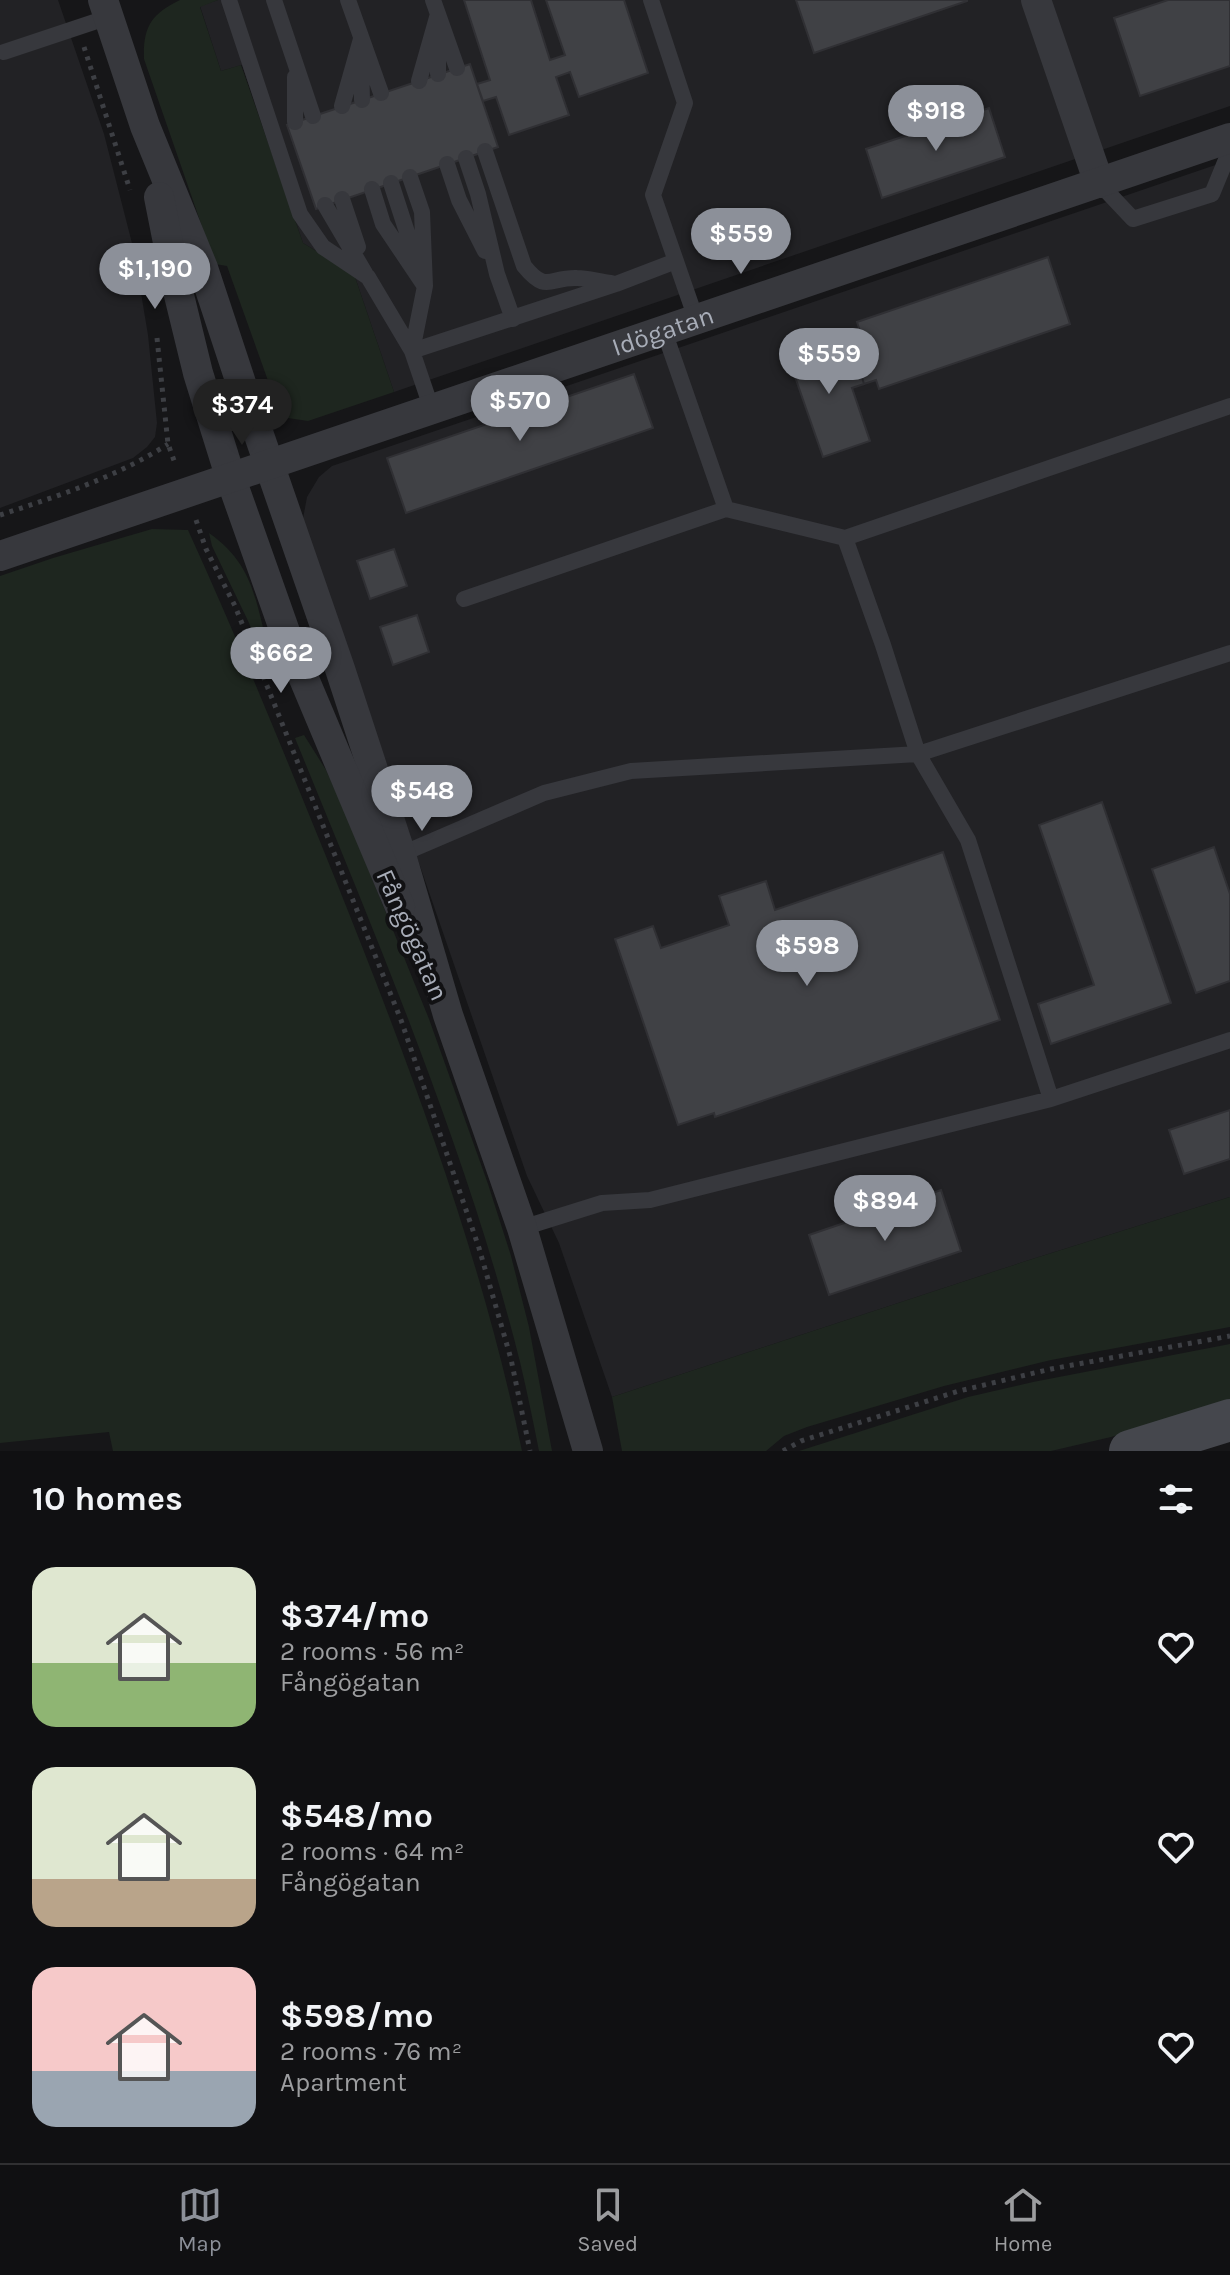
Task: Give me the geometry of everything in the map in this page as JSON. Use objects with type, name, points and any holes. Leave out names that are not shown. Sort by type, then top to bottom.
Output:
[{"type":"main road","points":[[1130,1451],[1230,1420]]},
{"type":"street","points":[[1036,0],[1099,183]]},
{"type":"street","name":"Fångögatan","points":[[109,6],[145,126],[203,268],[340,669],[390,859]]},
{"type":"street","name":"Fångögatan","points":[[145,126],[176,283],[204,396],[231,479],[289,643],[390,859],[448,1015],[522,1228],[588,1451]]},
{"type":"street","name":"Idögatan","points":[[0,556],[1230,138]]},
{"type":"lane","points":[[229,0],[300,214],[323,247],[368,277]]},
{"type":"lane","points":[[274,0],[313,116]]},
{"type":"lane","points":[[348,0],[381,93]]},
{"type":"lane","points":[[651,0],[685,103],[653,195],[696,319]]},
{"type":"lane","points":[[4,52],[109,6]]},
{"type":"lane","points":[[435,7],[457,68]]},
{"type":"lane","points":[[435,7],[438,74]]},
{"type":"lane","points":[[419,81],[435,7]]},
{"type":"lane","points":[[361,39],[362,100]]},
{"type":"lane","points":[[342,106],[361,39]]},
{"type":"lane","points":[[295,63],[295,122]]},
{"type":"lane","points":[[1099,183],[1133,219],[1212,194],[1230,150]]},
{"type":"lane","points":[[485,151],[524,266],[535,279],[547,283],[576,278],[616,284]]},
{"type":"lane","points":[[466,158],[497,274],[513,319]]},
{"type":"lane","points":[[447,164],[459,200],[497,274]]},
{"type":"lane","points":[[410,177],[422,212],[425,286],[412,351]]},
{"type":"lane","points":[[391,183],[425,286]]},
{"type":"lane","points":[[372,189],[383,224],[425,286]]},
{"type":"lane","points":[[342,199],[368,277]]},
{"type":"lane","points":[[325,205],[412,351],[432,410]]},
{"type":"lane","points":[[412,351],[616,284],[676,261]]},
{"type":"lane","points":[[664,331],[726,509]]},
{"type":"lane","points":[[464,599],[726,509],[845,538],[1230,406]]},
{"type":"lane","points":[[845,538],[918,754],[968,840],[1051,1099]]},
{"type":"lane","points":[[390,859],[544,793],[631,771],[918,754],[1230,653]]},
{"type":"lane","points":[[522,1228],[602,1203],[650,1200],[1051,1099],[1230,1040]]},
{"type":"path","points":[[0,515],[94,481],[145,459],[168,444]]},
{"type":"path","points":[[783,1451],[801,1441],[959,1391],[1051,1369],[1230,1336]]},
{"type":"shaded area","points":[[0,0],[58,0],[104,134],[134,251],[148,335],[157,423],[155,437],[133,458],[0,508]]},
{"type":"shaded area","points":[[180,0],[218,0],[200,7],[221,71],[241,65],[303,243],[354,274],[394,392],[308,421],[281,417],[227,266],[215,264],[144,59],[145,38],[151,23],[162,11]]},
{"type":"shaded area","points":[[218,0],[1230,0],[1230,106],[394,392],[354,274],[303,243],[242,65],[221,71],[200,6]]},
{"type":"shaded area","points":[[1230,160],[1230,1197],[612,1397],[559,1243],[527,1176],[302,524],[307,497],[319,477],[332,466]]},
{"type":"shaded area","points":[[152,529],[188,530],[334,876],[441,1159],[486,1304],[522,1451],[113,1451],[109,1432],[0,1443],[0,576]]},
{"type":"shaded area","points":[[209,533],[236,559],[245,573],[252,587],[270,653],[262,656]]},
{"type":"shaded area","points":[[304,735],[326,770],[343,807],[429,1019],[488,1184],[529,1327],[552,1451],[539,1451],[520,1362],[474,1202],[418,1046],[295,738]]},
{"type":"shaded area","points":[[1230,1197],[1230,1327],[1051,1360],[944,1386],[807,1427],[784,1436],[766,1451],[622,1451],[612,1397]]},
{"type":"shaded area","points":[[1230,1344],[1230,1401],[1111,1437],[1051,1451],[799,1451],[968,1397]]},
{"type":"building","points":[[464,0],[531,0],[550,60],[565,55],[546,0],[624,0],[648,73],[579,97],[570,72],[556,77],[569,115],[509,135],[496,97],[483,101],[477,84],[490,80]]},
{"type":"building","points":[[796,0],[967,0],[967,1],[814,53]]},
{"type":"building","points":[[1168,0],[1230,0],[1230,66],[1140,96],[1114,18]]},
{"type":"building","points":[[470,64],[498,147],[316,209],[287,125]]},
{"type":"building","points":[[989,108],[1005,157],[882,198],[866,149]]},
{"type":"building","points":[[1048,257],[1070,324],[879,389],[876,380],[864,384],[861,374],[872,369],[857,322]]},
{"type":"building","points":[[834,335],[848,378],[861,374],[864,384],[852,388],[870,441],[823,457],[786,351]]},
{"type":"building","points":[[634,374],[653,428],[406,513],[387,458]]},
{"type":"building","points":[[394,549],[407,586],[370,599],[357,561]]},
{"type":"building","points":[[417,615],[429,652],[393,665],[380,627]]},
{"type":"building","points":[[1102,802],[1171,1003],[1051,1044],[1038,1004],[1094,985],[1039,825]]},
{"type":"building","points":[[1214,847],[1230,894],[1230,981],[1196,993],[1152,869]]},
{"type":"building","points":[[943,852],[1000,1020],[715,1117],[714,1113],[678,1125],[615,939],[653,926],[661,948],[729,925],[719,896],[766,881],[775,910]]},
{"type":"building","points":[[1230,1110],[1230,1159],[1184,1174],[1169,1130]]},
{"type":"building","points":[[941,1190],[961,1251],[829,1295],[809,1235]]}]
